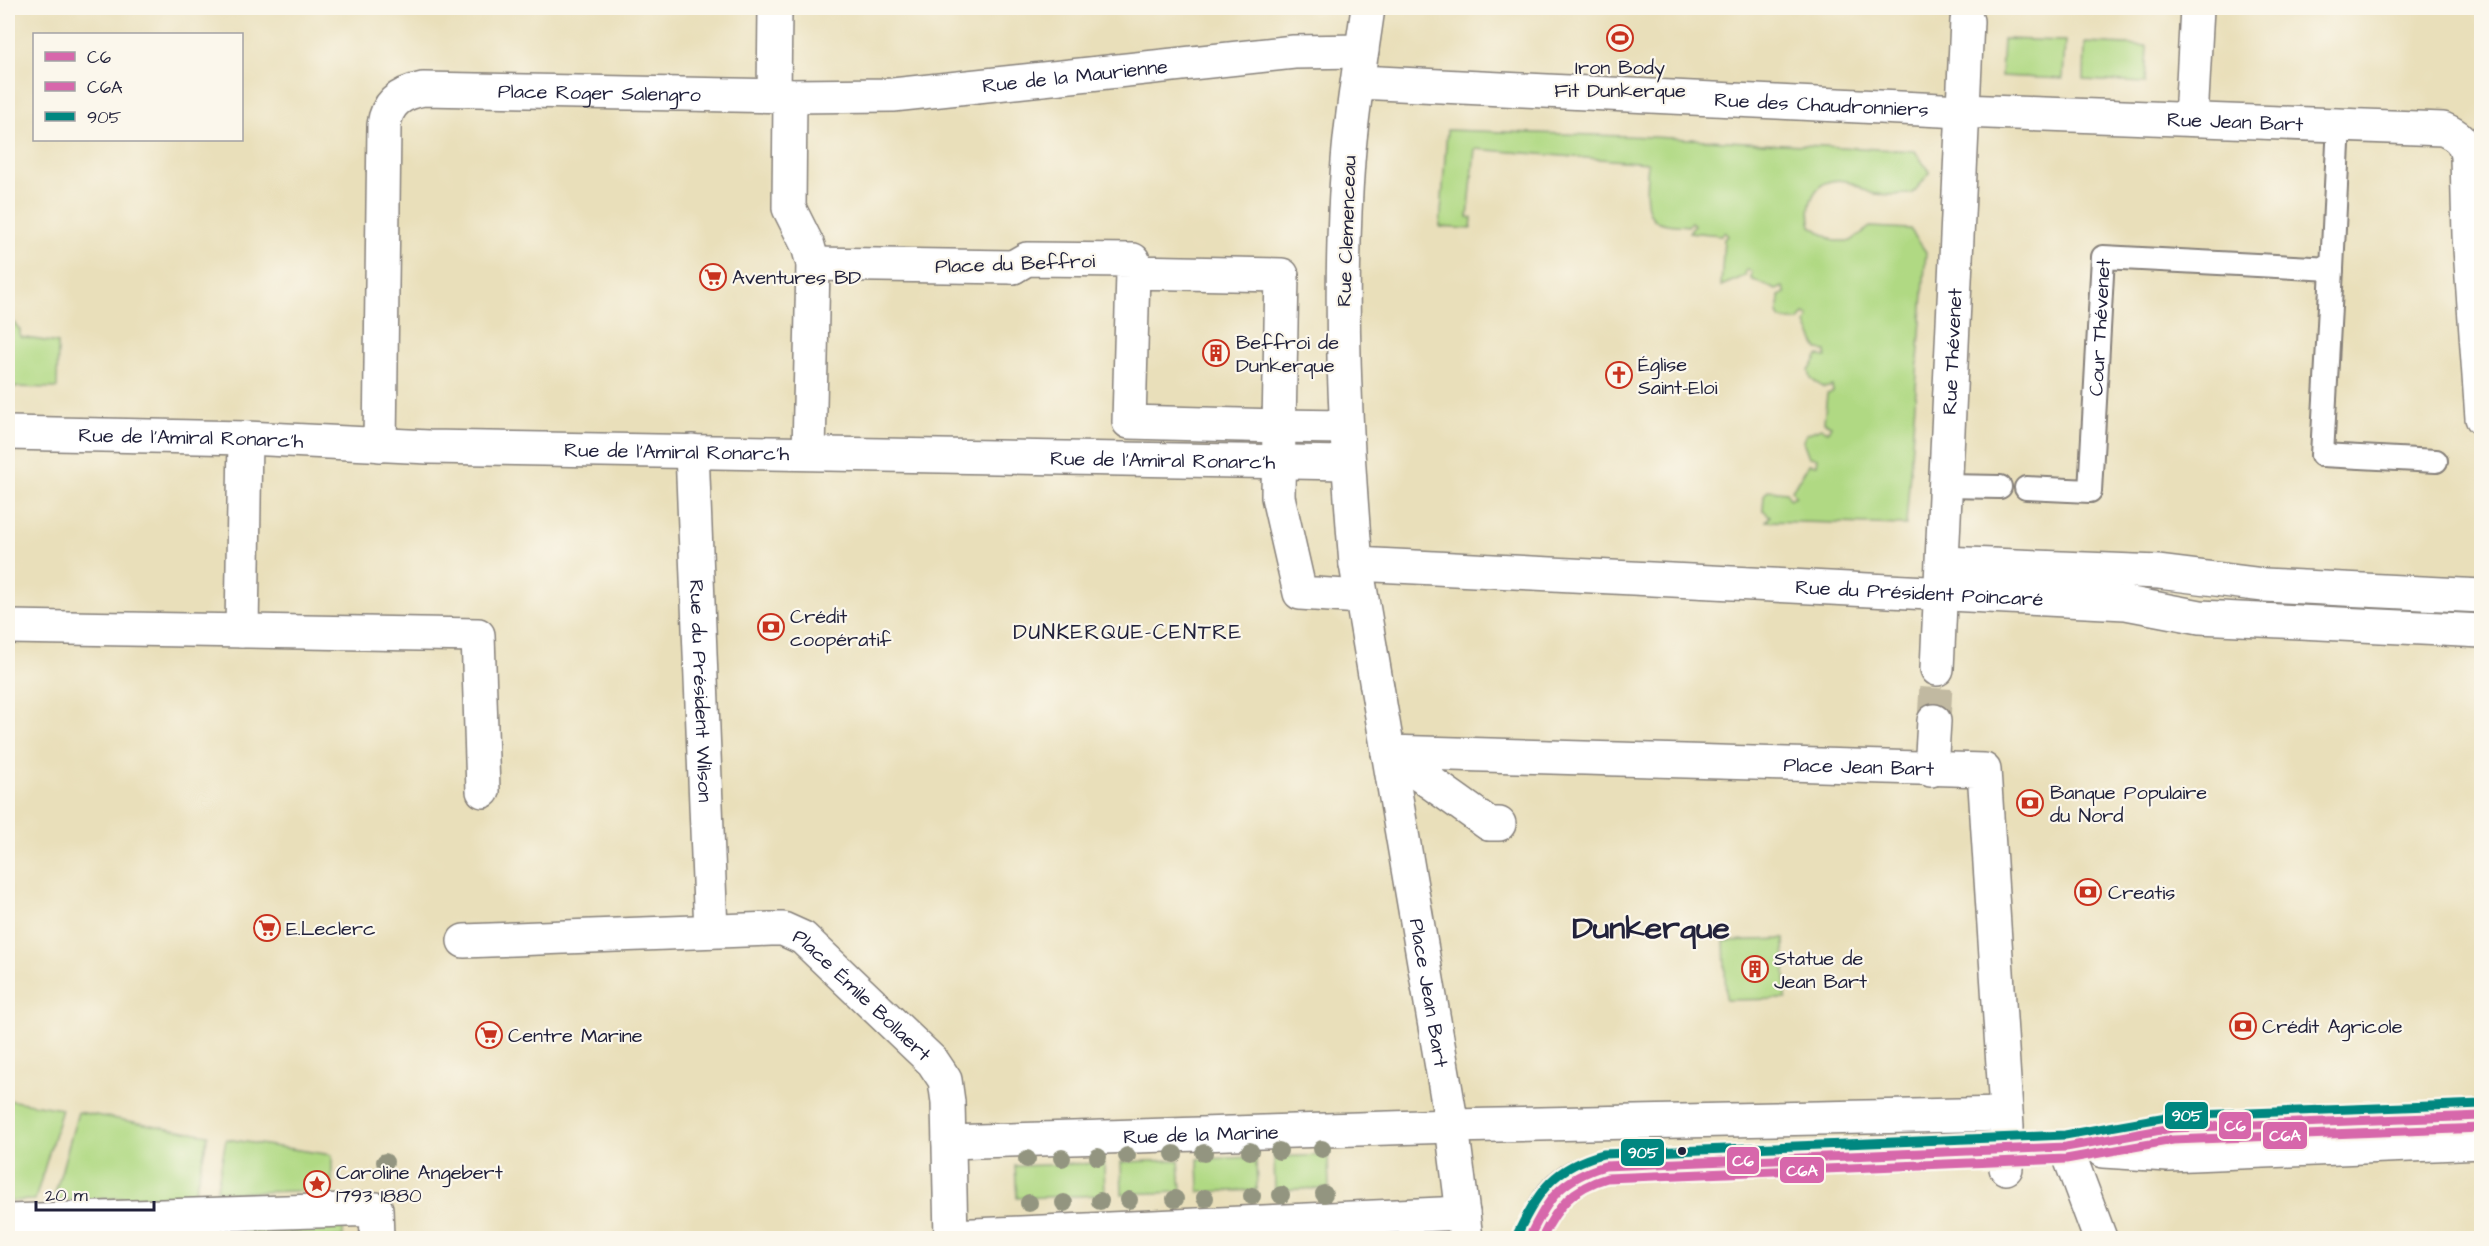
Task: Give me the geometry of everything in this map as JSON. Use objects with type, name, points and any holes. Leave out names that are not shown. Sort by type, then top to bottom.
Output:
[{"type":"street","points":[[775,8],[789,208],[808,246],[813,264],[809,453]]},
{"type":"street","name":"Rue Clemenceau","points":[[1356,564],[1347,463],[1344,303],[1347,180],[1368,8]]},
{"type":"street","points":[[2191,118],[2197,8]]},
{"type":"street","name":"Rue Thévenet","points":[[1937,669],[1967,21]]},
{"type":"street","name":"Rue de la Maurienne","points":[[782,96],[893,95],[1294,52],[1360,66]]},
{"type":"street","name":"Rue des Chaudronniers","points":[[1360,66],[1962,111]]},
{"type":"street","name":"Place Roger Salengro","points":[[380,445],[384,125],[389,107],[404,94],[423,89],[782,96]]},
{"type":"street","name":"Rue Jean Bart","points":[[1962,111],[2339,123],[2443,129],[2459,137],[2466,146],[2472,164]]},
{"type":"street","points":[[2472,164],[2469,235],[2481,418]]},
{"type":"street","name":"Place du Beffroi","points":[[813,264],[1013,267],[1028,258],[1133,260],[1133,272]]},
{"type":"street","points":[[1346,427],[1279,426],[1130,422],[1133,272],[1282,275],[1279,426],[1279,462],[1278,497],[1300,593],[1361,597]]},
{"type":"street","name":"Rue de l'Amiral Ronarc'h","points":[[8,433],[245,438],[380,445],[1347,463]]},
{"type":"street","points":[[242,631],[245,438]]},
{"type":"street","name":"Rue du Président Wilson","points":[[692,451],[711,931]]},
{"type":"street","name":"Place Jean Bart","points":[[1356,564],[1452,1126],[1464,1226]]},
{"type":"street","name":"Rue du Président Poincaré","points":[[1356,564],[1942,578],[2143,604],[2200,617],[2481,631]]},
{"type":"street","points":[[1942,578],[2159,572],[2264,585],[2481,596]]},
{"type":"street","points":[[8,627],[478,635],[483,791]]},
{"type":"street","points":[[1931,770],[1934,721]]},
{"type":"street","points":[[1388,752],[1489,824],[1499,824]]},
{"type":"street","name":"Place Jean Bart","points":[[1388,752],[1984,770],[2006,1114],[2006,1159]]},
{"type":"street","name":"Place Émile Bollaert","points":[[464,941],[783,929],[803,938],[940,1072],[948,1102],[951,1237]]},
{"type":"street","points":[[1452,1126],[2006,1114]]},
{"type":"street","points":[[1529,1239],[1555,1192],[1579,1173],[1605,1166],[2006,1159],[2172,1128],[2481,1116]]},
{"type":"street","name":"Rue de la Marine","points":[[949,1142],[1452,1126]]},
{"type":"street","points":[[2066,1147],[2168,1155],[2481,1142]]},
{"type":"street","points":[[2066,1147],[2100,1239]]},
{"type":"street","points":[[8,1221],[376,1209],[377,1239]]},
{"type":"street","points":[[951,1237],[1464,1226]]},
{"type":"lane","points":[[2339,123],[2322,455],[2436,461]]},
{"type":"lane","name":"Cour Thévenet","points":[[2026,488],[2090,491],[2103,256],[2331,269]]},
{"type":"lane","points":[[1946,486],[2000,487]]},
{"type":"green space","points":[[2003,39],[2065,41],[2063,79],[2001,76]]},
{"type":"green space","points":[[2085,43],[2147,46],[2145,83],[2084,80]]},
{"type":"green space","points":[[1447,130],[1652,137],[1915,151],[1930,173],[1912,194],[1875,194],[1850,182],[1836,180],[1820,186],[1815,192],[1810,208],[1811,226],[1834,241],[1851,241],[1870,227],[1910,229],[1926,252],[1906,525],[1766,521],[1770,516],[1763,510],[1764,495],[1768,490],[1786,492],[1790,499],[1796,496],[1792,490],[1809,464],[1817,465],[1818,458],[1809,457],[1803,441],[1806,434],[1821,428],[1828,431],[1831,425],[1824,422],[1827,394],[1833,392],[1832,386],[1824,388],[1811,379],[1809,371],[1818,356],[1826,357],[1826,351],[1818,350],[1806,324],[1809,316],[1804,314],[1799,321],[1781,319],[1778,314],[1779,296],[1786,293],[1783,287],[1776,290],[1751,279],[1752,271],[1746,270],[1745,276],[1721,286],[1724,239],[1728,236],[1725,232],[1721,235],[1689,232],[1694,225],[1691,222],[1688,226],[1673,225],[1653,218],[1646,196],[1648,163],[1475,149],[1468,217],[1472,218],[1471,229],[1440,227]]},
{"type":"green space","points":[[8,315],[20,330],[20,337],[58,343],[57,388],[8,387]]},
{"type":"green space","points":[[1784,939],[1786,999],[1726,1000],[1724,941]]},
{"type":"green space","points":[[8,1100],[62,1109],[35,1200],[8,1201]]},
{"type":"green space","points":[[78,1112],[208,1135],[194,1195],[53,1201]]},
{"type":"green space","points":[[226,1139],[332,1155],[332,1190],[216,1193]]},
{"type":"green space","points":[[1328,1155],[1329,1188],[1275,1190],[1274,1157]]},
{"type":"green space","points":[[1256,1157],[1257,1190],[1199,1192],[1198,1159]]},
{"type":"green space","points":[[1179,1160],[1181,1192],[1122,1194],[1121,1162]]},
{"type":"green space","points":[[1104,1163],[1105,1195],[1017,1198],[1015,1166]]},
{"type":"green space","points":[[343,1221],[343,1238],[8,1238],[8,1233]]},
{"type":"tunnel","points":[[1934,721],[1937,669]]},
{"type":"transit line","name":"905","points":[[1518,1233],[1533,1204],[1550,1182],[1572,1166],[1603,1154],[2065,1135],[2172,1116],[2482,1104]]},
{"type":"transit line","name":"C6","points":[[1529,1238],[1543,1212],[1558,1192],[1577,1177],[1605,1166],[2066,1147],[2172,1128],[2482,1116]]},
{"type":"transit line","name":"C6A","points":[[1542,1238],[1567,1200],[1584,1187],[1607,1178],[2066,1159],[2173,1140],[2482,1128]]},
{"type":"place","name":"Iron Body Fit Dunkerque","points":[[1620,38]]},
{"type":"place","name":"Aventures BD","points":[[713,277]]},
{"type":"place","name":"Beffroi de Dunkerque","points":[[1216,353]]},
{"type":"place","name":"Église Saint-Eloi","points":[[1619,375]]},
{"type":"place","name":"Crédit coopératif","points":[[771,627]]},
{"type":"place","name":"Banque Populaire du Nord","points":[[2030,803]]},
{"type":"place","name":"Creatis","points":[[2088,892]]},
{"type":"place","name":"E.Leclerc","points":[[267,928]]},
{"type":"place","name":"Statue de Jean Bart","points":[[1755,969]]},
{"type":"place","name":"Crédit Agricole","points":[[2243,1026]]},
{"type":"place","name":"Centre Marine","points":[[489,1035]]},
{"type":"place","name":"Caroline Angebert 1793 1880","points":[[317,1184]]},
{"type":"district","name":"DUNKERQUE-CENTRE","points":[[1128,632]]},
{"type":"district","name":"Dunkerque","points":[[1651,927]]}]
